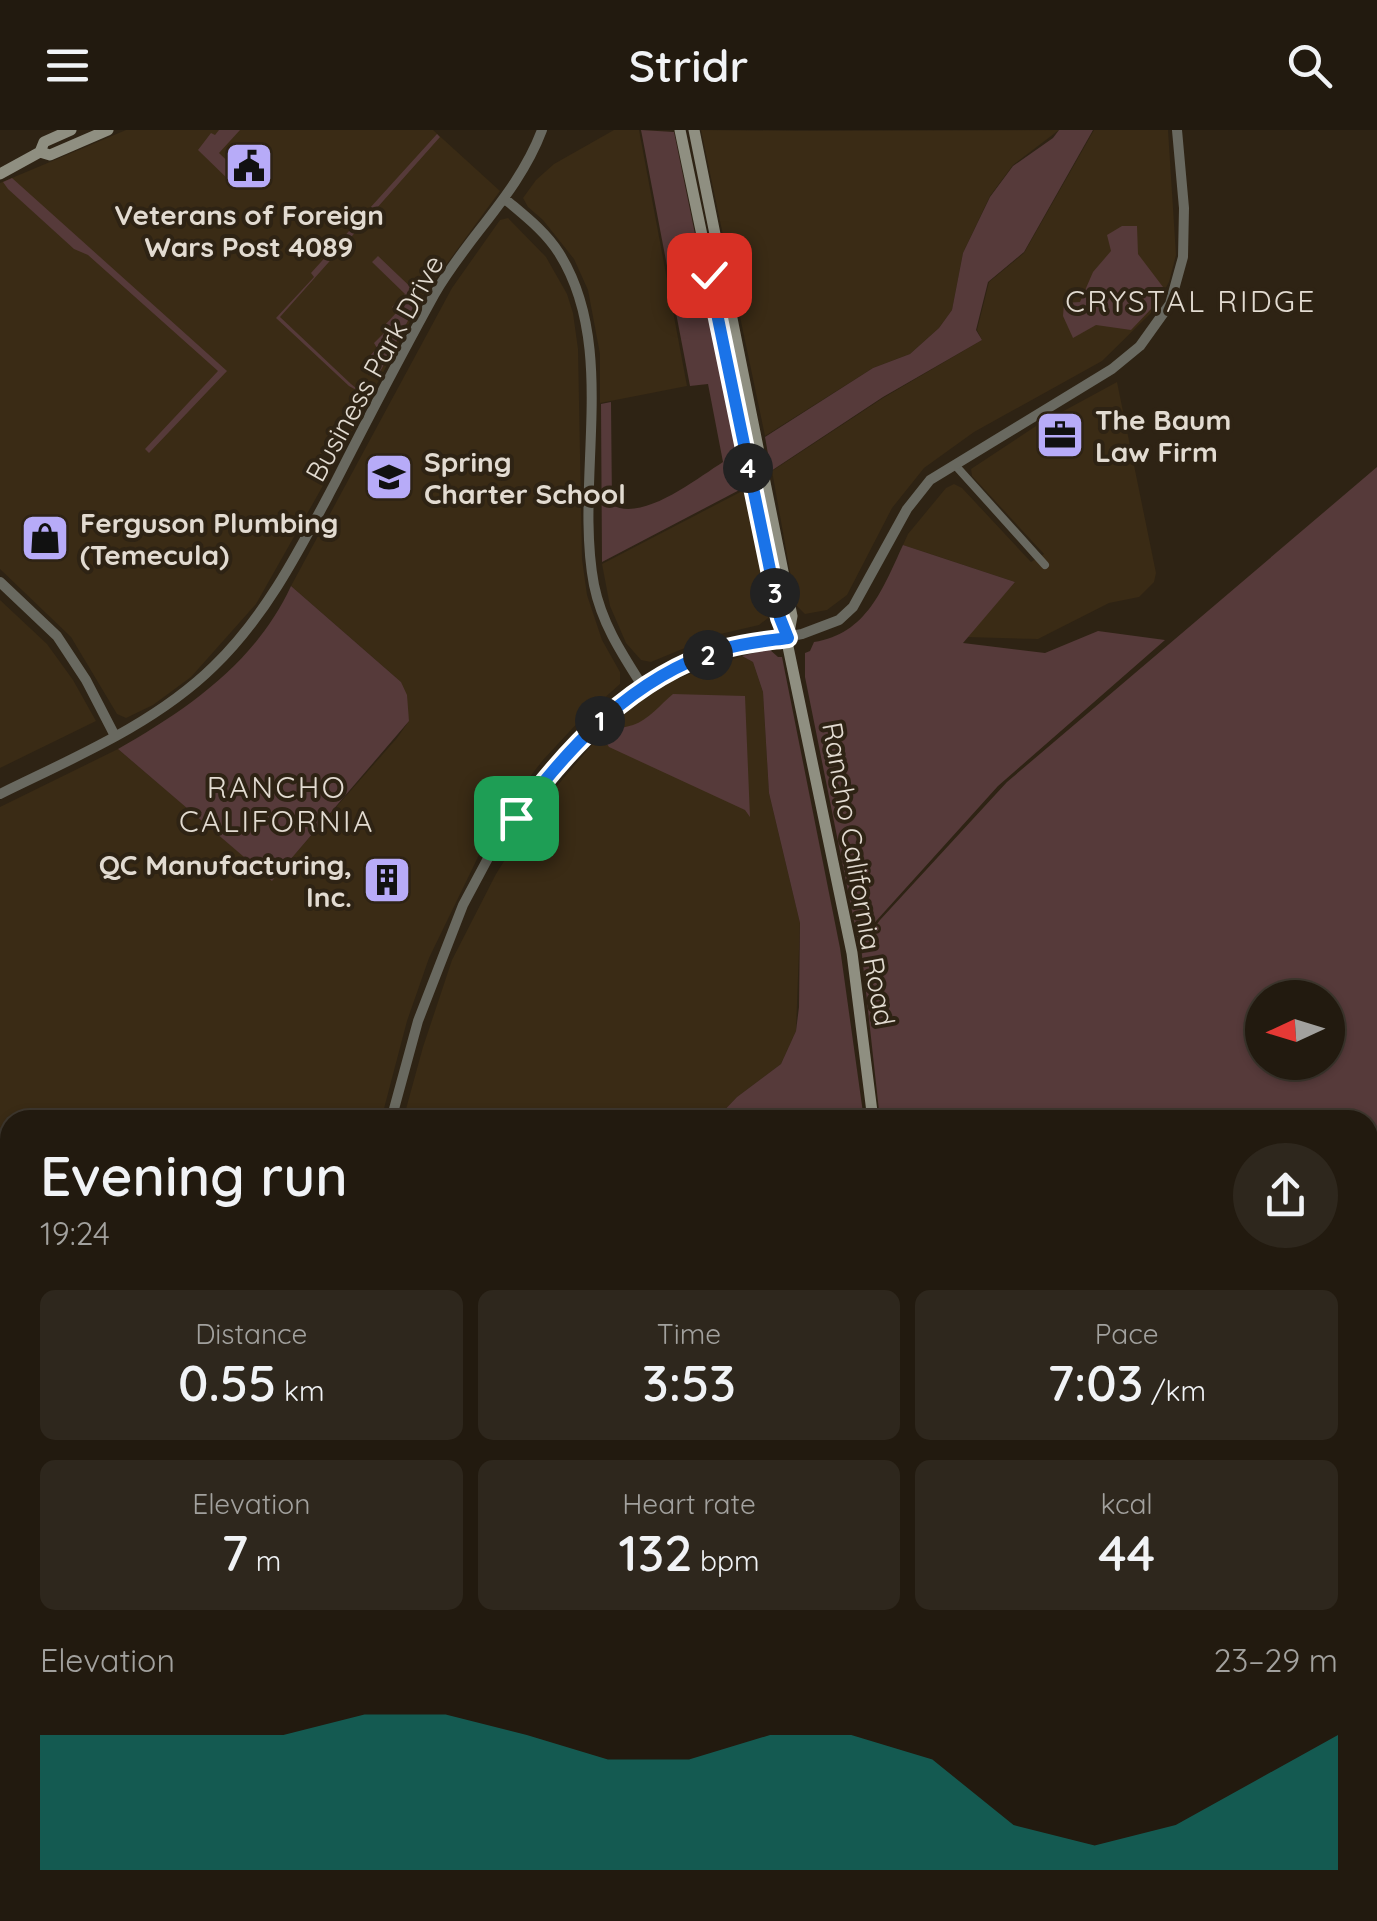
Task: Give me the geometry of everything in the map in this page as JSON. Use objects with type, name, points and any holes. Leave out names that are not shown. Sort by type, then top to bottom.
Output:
[{"type":"main road","points":[[0,174],[40,152],[44,142],[70,130]]},
{"type":"main road","points":[[40,152],[50,155],[108,130]]},
{"type":"main road","name":"Rancho California Road","points":[[680,130],[852,952],[872,1110]]},
{"type":"main road","name":"Rancho California Road","points":[[694,130],[792,616],[788,638]]},
{"type":"street","name":"Business Park Drive","points":[[0,794],[115,736],[157,710],[213,668],[259,617],[312,526],[437,290],[505,199],[524,170],[542,130]]},
{"type":"street","points":[[394,1110],[418,1020],[463,904],[494,846],[590,729],[643,687],[716,651],[824,628],[853,607],[907,509],[930,480],[1112,368],[1140,346],[1170,304],[1183,257],[1184,208],[1177,130]]},
{"type":"street","points":[[505,199],[538,227],[559,254],[574,285],[590,376],[589,528],[594,584],[608,633],[643,687]]},
{"type":"street","points":[[955,465],[1045,565]]},
{"type":"street","points":[[0,582],[56,636],[86,680],[115,736]]},
{"type":"shaded area","points":[[126,130],[433,130],[500,191],[424,295],[256,604],[191,677],[153,705],[126,718],[117,714],[71,637],[0,569],[0,183]]},
{"type":"shaded area","points":[[219,130],[240,130],[219,153],[241,174],[233,184],[198,150],[211,133],[215,135]]},
{"type":"shaded area","points":[[614,130],[639,130],[687,386],[600,403],[600,354],[588,290],[574,259],[523,198],[554,164]]},
{"type":"shaded area","points":[[641,130],[674,132],[747,486],[602,562],[601,404],[611,402],[612,505],[625,509],[654,503],[723,462],[708,384],[690,386]]},
{"type":"shaded area","points":[[701,130],[1059,130],[1013,165],[990,196],[963,253],[952,310],[939,328],[910,354],[873,368],[765,436]]},
{"type":"shaded area","points":[[1059,130],[1093,130],[1024,252],[988,282],[976,330],[982,340],[883,397],[771,471],[765,437],[873,368],[910,354],[939,328],[952,310],[963,253],[990,197],[1013,166]]},
{"type":"shaded area","points":[[1094,130],[1168,130],[1176,255],[1169,282],[1152,312],[1102,361],[974,432],[924,468],[892,508],[847,595],[827,610],[805,614],[796,605],[772,471],[883,398],[982,340],[977,330],[989,282],[1024,253]]},
{"type":"shaded area","points":[[437,134],[440,137],[280,317],[357,389],[361,384],[371,390],[369,397],[349,386],[276,318],[314,277],[311,273]]},
{"type":"shaded area","points":[[12,178],[227,371],[149,453],[145,449],[218,371],[8,189],[3,182]]},
{"type":"shaded area","points":[[508,218],[546,257],[573,313],[578,349],[582,559],[587,595],[602,640],[620,672],[620,684],[543,760],[515,796],[479,855],[429,958],[407,1021],[384,1110],[0,1110],[0,807],[118,749],[272,880],[409,721],[401,682],[291,586],[452,288],[500,220]]},
{"type":"shaded area","points":[[1122,226],[1137,226],[1138,254],[1163,287],[1152,308],[1131,330],[1096,325],[1073,338],[1063,316],[1064,303],[1080,302],[1093,272],[1111,251],[1107,235]]},
{"type":"shaded area","points":[[378,256],[421,297],[376,379],[361,366],[377,348],[374,343],[397,312],[392,307],[405,294],[372,262]]},
{"type":"shaded area","points":[[1117,382],[1156,573],[1154,582],[1139,597],[1109,603],[1038,639],[966,637],[1015,582],[903,545],[908,534],[946,488],[954,484],[1031,562],[1044,554],[972,476],[971,469],[1036,426]]},
{"type":"shaded area","points":[[1377,467],[1377,1110],[879,1110],[861,946],[880,920],[1007,782]]},
{"type":"shaded area","points":[[748,488],[768,618],[759,625],[716,635],[651,662],[641,660],[626,643],[610,606],[602,564]]},
{"type":"shaded area","points":[[903,545],[1015,582],[963,643],[1045,653],[1098,631],[1165,640],[998,786],[858,941],[805,677],[805,653],[814,642],[847,630],[871,607]]},
{"type":"shaded area","points":[[291,586],[401,682],[407,695],[409,721],[272,881],[118,749],[218,681],[259,638]]},
{"type":"shaded area","points":[[0,600],[47,644],[96,721],[0,768]]},
{"type":"shaded area","points":[[769,649],[782,657],[840,948],[863,1110],[725,1110],[781,1064],[796,1031],[799,1007],[800,923],[769,793],[763,692],[753,662],[742,656]]},
{"type":"shaded area","points":[[742,656],[753,662],[763,692],[769,793],[800,923],[796,1031],[781,1064],[725,1110],[406,1110],[452,960],[496,874],[535,812],[590,747],[640,699],[664,683]]},
{"type":"shaded area","points":[[673,694],[745,696],[750,817],[745,810],[609,747],[601,735],[639,723]]},
{"type":"place","name":"Veterans of Foreign Wars Post 4089","points":[[249,166]]},
{"type":"place","name":"The Baum Law Firm","points":[[1060,435]]},
{"type":"place","name":"Spring Charter School","points":[[389,477]]},
{"type":"place","name":"Ferguson Plumbing (Temecula)","points":[[45,538]]},
{"type":"place","name":"QC Manufacturing, Inc.","points":[[387,880]]},
{"type":"district","name":"CRYSTAL RIDGE","points":[[1191,301]]},
{"type":"district","name":"RANCHO CALIFORNIA","points":[[277,804]]},
{"type":"route","points":[[516,818],[590,729],[643,687],[716,651],[788,638],[780,618],[709,275]]}]
